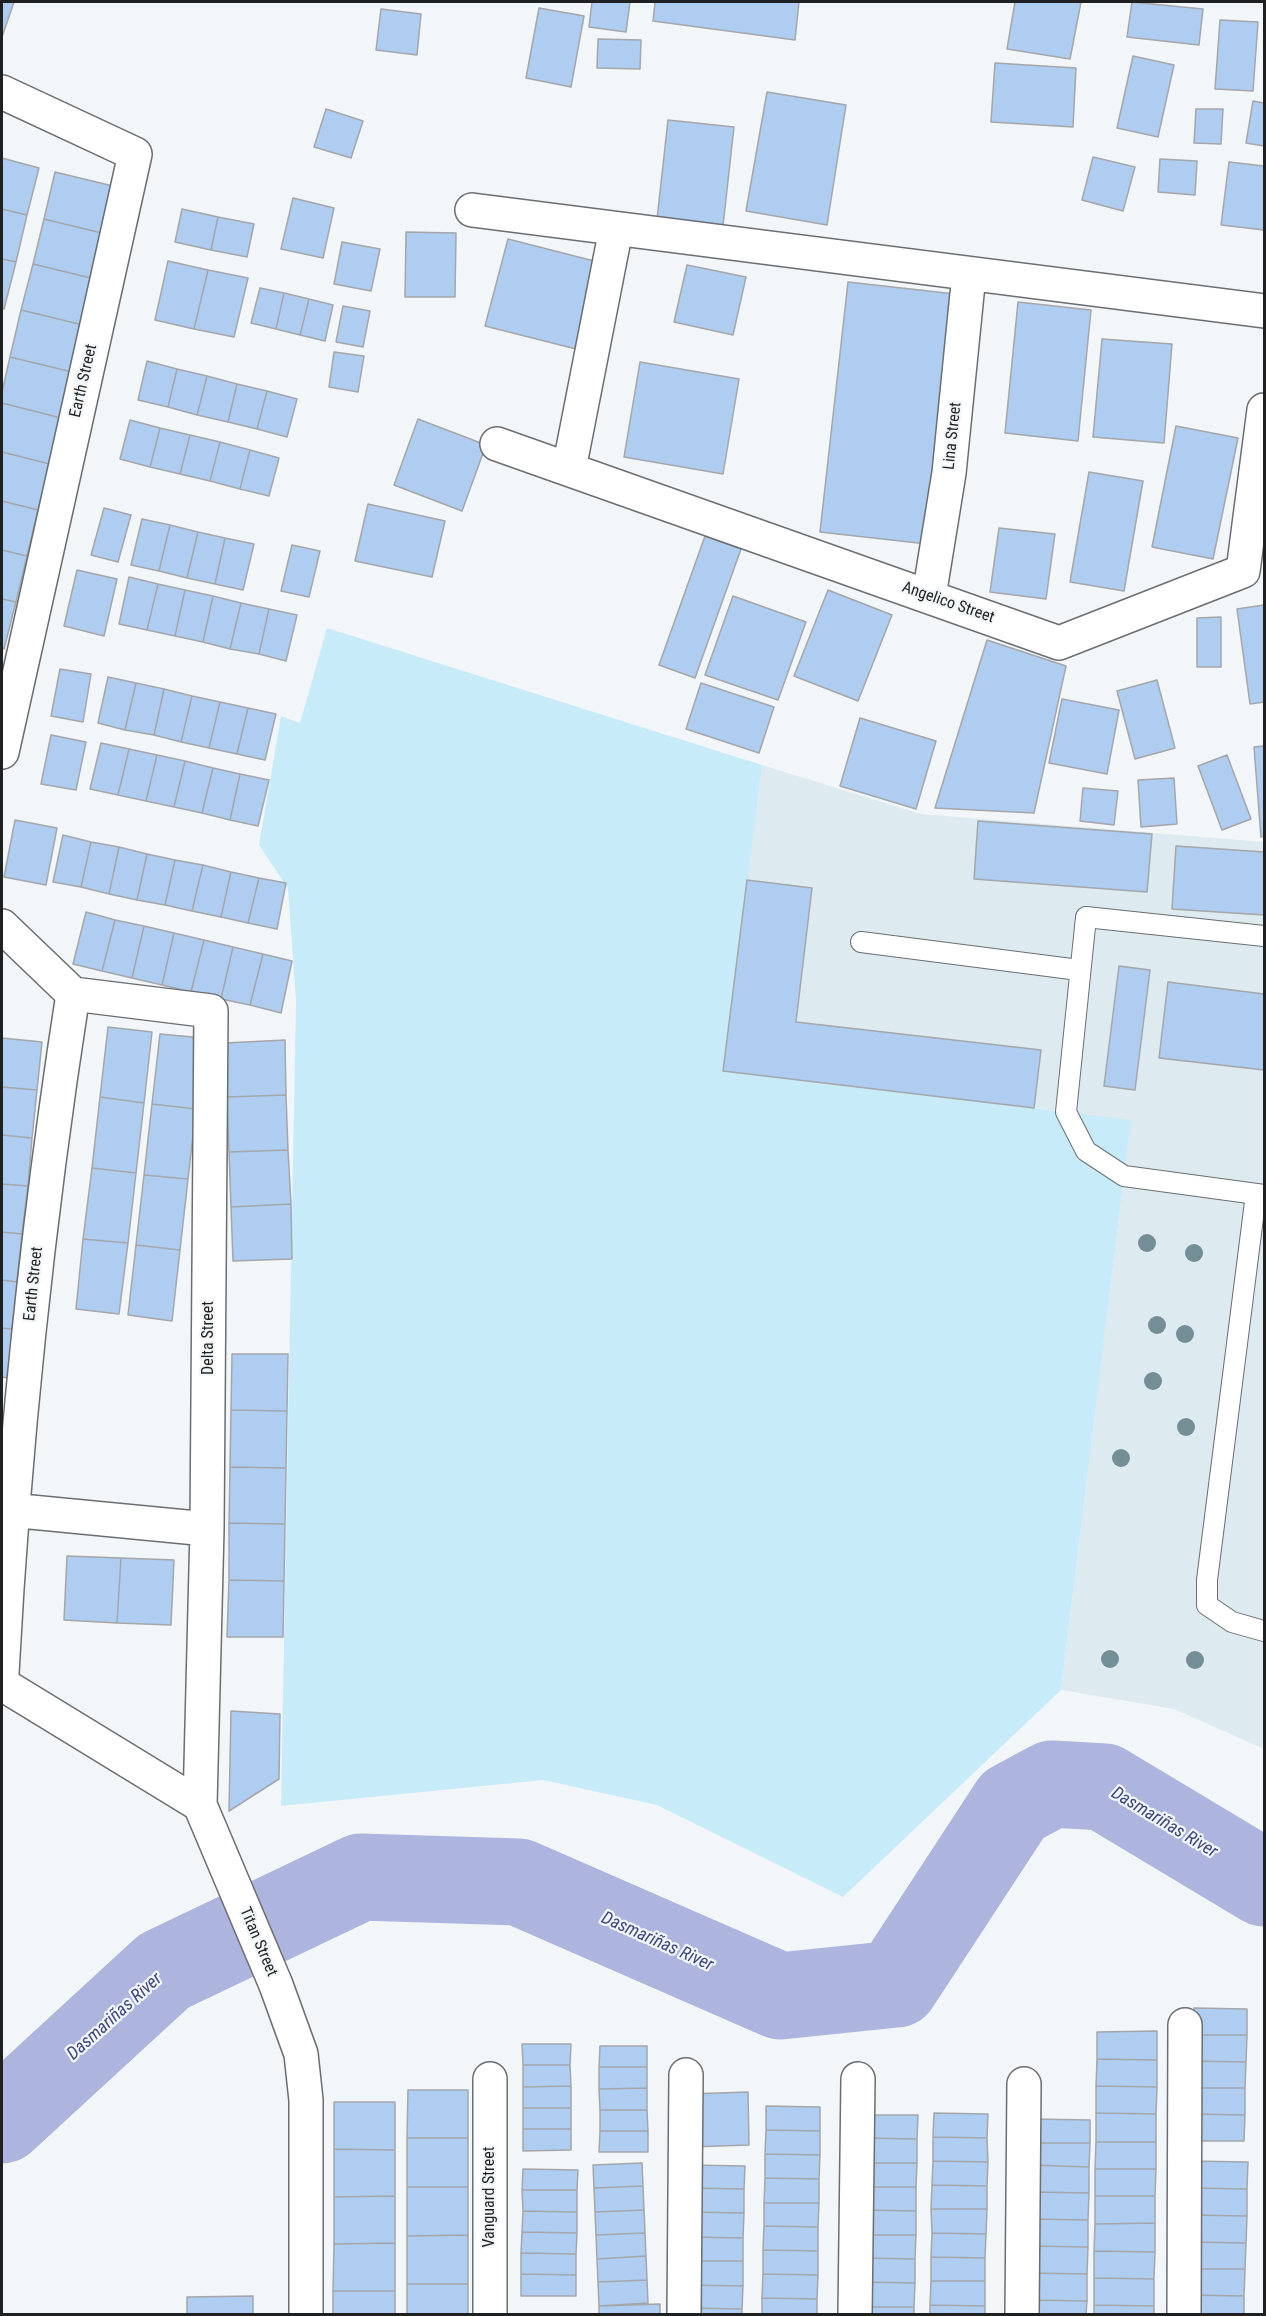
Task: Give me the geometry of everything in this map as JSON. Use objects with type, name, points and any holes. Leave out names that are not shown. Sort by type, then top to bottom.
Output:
[{"type":"street","name":"Earth Street","points":[[2,92],[135,154],[2,752]]},
{"type":"street","points":[[472,210],[1264,311]]},
{"type":"street","points":[[568,469],[616,229]]},
{"type":"street","name":"Lina Street","points":[[929,596],[949,473],[969,274]]},
{"type":"street","name":"Angelico Street","points":[[497,444],[1059,643],[1243,571],[1264,410]]},
{"type":"street","points":[[2,926],[73,994]]},
{"type":"street","name":"Earth Street","points":[[2,1673],[10,1510],[49,1147],[73,994]]},
{"type":"street","name":"Delta Street","points":[[73,994],[212,1011],[207,1529],[200,1805]]},
{"type":"street","points":[[10,1510],[207,1529]]},
{"type":"street","points":[[2,1684],[200,1805]]},
{"type":"street","name":"Titan Street","points":[[200,1805],[276,1985],[302,2054],[306,2100],[306,2314]]},
{"type":"street","points":[[1184,2314],[1185,2025]]},
{"type":"street","points":[[684,2314],[686,2075]]},
{"type":"street","name":"Vanguard Street","points":[[490,2079],[490,2314]]},
{"type":"street","points":[[855,2314],[858,2079]]},
{"type":"street","points":[[1022,2314],[1024,2084]]},
{"type":"lane","points":[[1264,936],[1086,917],[1066,1112],[1086,1151],[1125,1176],[1260,1194],[1207,1580],[1207,1605],[1232,1622],[1264,1631]]},
{"type":"lane","points":[[861,942],[1079,970]]},
{"type":"shaded area","points":[[327,628],[762,765],[724,1071],[1131,1120],[1061,1690],[843,1897],[657,1805],[543,1780],[281,1806],[296,1001],[288,888],[259,845],[281,716],[300,723]]},
{"type":"shaded area","points":[[762,765],[921,814],[1264,842],[1264,1749],[1174,1709],[1061,1690],[1124,1176],[1066,1112],[723,1071]]},
{"type":"building","points":[[2,2],[14,2],[2,37]]},
{"type":"building","points":[[592,2],[630,2],[626,32],[589,27]]},
{"type":"building","points":[[655,2],[799,2],[795,40],[653,21]]},
{"type":"building","points":[[1015,2],[1081,2],[1070,59],[1007,49]]},
{"type":"building","points":[[1132,2],[1203,9],[1199,45],[1127,37]]},
{"type":"building","points":[[539,8],[584,16],[571,87],[526,78]]},
{"type":"building","points":[[381,9],[421,14],[417,55],[376,50]]},
{"type":"building","points":[[1220,20],[1258,22],[1253,91],[1215,89]]},
{"type":"building","points":[[598,39],[641,40],[640,69],[597,68]]},
{"type":"building","points":[[1133,56],[1174,65],[1158,137],[1117,128]]},
{"type":"building","points":[[995,63],[1076,68],[1073,127],[991,122]]},
{"type":"building","points":[[767,92],[846,105],[827,225],[746,211]]},
{"type":"building","points":[[1253,101],[1264,103],[1264,146],[1246,143]]},
{"type":"building","points":[[326,109],[363,121],[351,158],[314,147]]},
{"type":"building","points":[[1196,109],[1223,109],[1221,144],[1194,143]]},
{"type":"building","points":[[668,120],[734,127],[723,226],[657,219]]},
{"type":"building","points":[[1093,157],[1135,167],[1123,211],[1082,200]]},
{"type":"building","points":[[2,158],[39,168],[27,215],[2,209]]},
{"type":"building","points":[[1160,159],[1197,161],[1195,195],[1158,192]]},
{"type":"building","points":[[1229,162],[1264,166],[1264,230],[1221,225]]},
{"type":"building","points":[[55,172],[117,187],[106,234],[44,219]]},
{"type":"building","points":[[293,198],[334,208],[323,258],[281,249]]},
{"type":"building","points":[[2,209],[27,215],[16,262],[2,259]]},
{"type":"building","points":[[182,209],[218,217],[211,250],[175,242]]},
{"type":"building","points":[[218,217],[254,224],[247,257],[211,250]]},
{"type":"building","points":[[44,219],[106,234],[95,279],[33,264]]},
{"type":"building","points":[[406,232],[456,233],[455,297],[405,297]]},
{"type":"building","points":[[508,239],[602,263],[580,350],[485,326]]},
{"type":"building","points":[[342,242],[380,249],[371,291],[334,284]]},
{"type":"building","points":[[2,259],[16,262],[4,309],[2,308]]},
{"type":"building","points":[[168,261],[208,270],[194,329],[155,320]]},
{"type":"building","points":[[33,264],[95,279],[83,325],[21,310]]},
{"type":"building","points":[[687,265],[746,277],[733,335],[674,322]]},
{"type":"building","points":[[208,270],[248,278],[234,337],[194,329]]},
{"type":"building","points":[[848,282],[955,294],[927,544],[820,532]]},
{"type":"building","points":[[260,288],[284,293],[276,329],[251,323]]},
{"type":"building","points":[[284,293],[309,299],[300,335],[276,329]]},
{"type":"building","points":[[309,299],[333,305],[325,341],[300,335]]},
{"type":"building","points":[[1018,302],[1091,310],[1078,441],[1005,433]]},
{"type":"building","points":[[343,306],[370,311],[363,347],[336,342]]},
{"type":"building","points":[[21,310],[83,325],[72,372],[10,357]]},
{"type":"building","points":[[1102,339],[1172,344],[1164,443],[1093,437]]},
{"type":"building","points":[[334,352],[364,356],[358,392],[329,387]]},
{"type":"building","points":[[10,357],[72,372],[61,418],[2,403],[2,392]]},
{"type":"building","points":[[147,361],[177,369],[168,407],[138,400]]},
{"type":"building","points":[[640,362],[739,379],[723,474],[624,457]]},
{"type":"building","points":[[177,369],[207,376],[197,415],[168,407]]},
{"type":"building","points":[[207,376],[237,384],[228,422],[197,415]]},
{"type":"building","points":[[237,384],[267,391],[257,429],[228,422]]},
{"type":"building","points":[[267,391],[297,399],[287,437],[257,429]]},
{"type":"building","points":[[2,403],[61,418],[50,464],[2,452]]},
{"type":"building","points":[[418,419],[486,445],[462,511],[394,485]]},
{"type":"building","points":[[130,420],[160,428],[150,467],[120,459]]},
{"type":"building","points":[[1176,426],[1238,438],[1213,559],[1152,547]]},
{"type":"building","points":[[160,428],[190,435],[180,474],[150,467]]},
{"type":"building","points":[[190,435],[220,442],[210,481],[180,474]]},
{"type":"building","points":[[220,442],[250,450],[240,489],[210,481]]},
{"type":"building","points":[[250,450],[279,458],[269,496],[240,489]]},
{"type":"building","points":[[2,452],[50,464],[38,510],[2,501]]},
{"type":"building","points":[[1089,472],[1143,481],[1124,591],[1070,582]]},
{"type":"building","points":[[2,501],[38,510],[27,556],[2,550]]},
{"type":"building","points":[[368,504],[445,521],[432,577],[355,561]]},
{"type":"building","points":[[104,508],[131,515],[118,562],[91,555]]},
{"type":"building","points":[[142,519],[170,525],[159,571],[131,565]]},
{"type":"building","points":[[170,525],[198,532],[187,578],[159,571]]},
{"type":"building","points":[[999,528],[1055,534],[1046,599],[990,592]]},
{"type":"building","points":[[198,532],[225,538],[215,584],[187,578]]},
{"type":"building","points":[[705,536],[741,549],[695,678],[659,665]]},
{"type":"building","points":[[225,538],[254,544],[243,590],[215,584]]},
{"type":"building","points":[[292,545],[320,551],[309,597],[281,591]]},
{"type":"building","points":[[2,550],[27,556],[16,602],[2,599]]},
{"type":"building","points":[[77,570],[117,579],[104,636],[64,626]]},
{"type":"building","points":[[129,577],[158,584],[147,630],[119,624]]},
{"type":"building","points":[[158,584],[185,590],[175,636],[147,630]]},
{"type":"building","points":[[185,590],[213,596],[203,642],[175,636]]},
{"type":"building","points":[[828,590],[892,615],[858,701],[794,676]]},
{"type":"building","points":[[213,596],[241,603],[230,649],[203,642]]},
{"type":"building","points":[[733,596],[806,622],[778,700],[705,675]]},
{"type":"building","points":[[2,599],[16,602],[4,649],[2,648]]},
{"type":"building","points":[[241,603],[269,609],[259,654],[230,649]]},
{"type":"building","points":[[1264,605],[1264,702],[1250,704],[1237,609]]},
{"type":"building","points":[[269,609],[297,615],[286,661],[259,654]]},
{"type":"building","points":[[1221,617],[1221,667],[1197,667],[1197,618]]},
{"type":"building","points":[[987,640],[1066,666],[1034,813],[935,808]]},
{"type":"building","points":[[60,669],[91,674],[83,722],[51,716]]},
{"type":"building","points":[[108,677],[136,683],[125,730],[98,723]]},
{"type":"building","points":[[1157,680],[1175,748],[1135,759],[1117,691]]},
{"type":"building","points":[[136,683],[164,689],[154,735],[125,730]]},
{"type":"building","points":[[701,683],[774,707],[759,753],[686,729]]},
{"type":"building","points":[[164,689],[192,696],[181,742],[154,735]]},
{"type":"building","points":[[192,696],[220,702],[209,748],[181,742]]},
{"type":"building","points":[[1062,699],[1119,710],[1107,774],[1049,763]]},
{"type":"building","points":[[220,702],[248,708],[237,754],[209,748]]},
{"type":"building","points":[[248,708],[276,714],[265,760],[237,754]]},
{"type":"building","points":[[860,718],[936,741],[916,809],[840,786]]},
{"type":"building","points":[[51,735],[86,742],[76,790],[41,784]]},
{"type":"building","points":[[101,743],[129,749],[118,795],[90,789]]},
{"type":"building","points":[[1264,746],[1264,836],[1261,837],[1254,747]]},
{"type":"building","points":[[129,749],[157,755],[146,801],[118,795]]},
{"type":"building","points":[[157,755],[185,761],[174,807],[146,801]]},
{"type":"building","points":[[1227,755],[1251,819],[1222,830],[1198,766]]},
{"type":"building","points":[[185,761],[213,768],[202,813],[174,807]]},
{"type":"building","points":[[213,768],[240,774],[230,820],[202,813]]},
{"type":"building","points":[[240,774],[269,780],[258,826],[230,820]]},
{"type":"building","points":[[1174,778],[1177,824],[1141,827],[1138,780]]},
{"type":"building","points":[[1083,788],[1118,791],[1114,825],[1080,821]]},
{"type":"building","points":[[15,820],[57,828],[46,885],[4,877]]},
{"type":"building","points":[[978,821],[1152,834],[1147,892],[974,879]]},
{"type":"building","points":[[63,835],[91,842],[81,887],[53,882]]},
{"type":"building","points":[[91,842],[119,847],[109,894],[81,887]]},
{"type":"building","points":[[1176,846],[1264,852],[1264,915],[1172,909]]},
{"type":"building","points":[[119,847],[147,854],[137,900],[109,894]]},
{"type":"building","points":[[147,854],[175,860],[165,905],[137,900]]},
{"type":"building","points":[[175,860],[203,865],[192,911],[165,905]]},
{"type":"building","points":[[203,865],[231,872],[221,917],[192,911]]},
{"type":"building","points":[[231,872],[259,878],[248,923],[221,917]]},
{"type":"building","points":[[259,878],[286,883],[277,929],[248,923]]},
{"type":"building","points":[[747,880],[812,888],[796,1022],[1041,1050],[1034,1108],[723,1071]]},
{"type":"building","points":[[86,912],[115,920],[102,971],[73,964]]},
{"type":"building","points":[[115,920],[144,926],[132,978],[102,971]]},
{"type":"building","points":[[144,926],[174,933],[162,985],[132,978]]},
{"type":"building","points":[[174,933],[204,940],[191,992],[162,985]]},
{"type":"building","points":[[204,940],[233,947],[221,999],[191,992]]},
{"type":"building","points":[[233,947],[263,954],[250,1005],[221,999]]},
{"type":"building","points":[[263,954],[292,961],[281,1013],[250,1005]]},
{"type":"building","points":[[1119,966],[1150,970],[1135,1090],[1104,1086]]},
{"type":"building","points":[[1168,982],[1264,994],[1264,1070],[1159,1058]]},
{"type":"building","points":[[108,1027],[152,1032],[144,1103],[100,1097]]},
{"type":"building","points":[[160,1034],[204,1038],[196,1109],[152,1104]]},
{"type":"building","points":[[2,1038],[42,1042],[37,1090],[2,1087]]},
{"type":"building","points":[[285,1040],[286,1095],[227,1097],[225,1043]]},
{"type":"building","points":[[2,1087],[37,1090],[32,1138],[2,1135]]},
{"type":"building","points":[[286,1095],[288,1150],[229,1152],[227,1097]]},
{"type":"building","points":[[100,1097],[144,1103],[136,1173],[92,1168]]},
{"type":"building","points":[[152,1104],[196,1109],[188,1179],[144,1175]]},
{"type":"building","points":[[2,1135],[32,1138],[28,1186],[2,1184]]},
{"type":"building","points":[[288,1150],[291,1204],[231,1207],[229,1152]]},
{"type":"building","points":[[92,1168],[136,1173],[128,1243],[83,1239]]},
{"type":"building","points":[[144,1175],[188,1179],[180,1250],[136,1245]]},
{"type":"building","points":[[2,1184],[28,1186],[22,1234],[2,1232]]},
{"type":"building","points":[[291,1204],[292,1259],[233,1261],[231,1207]]},
{"type":"building","points":[[2,1232],[22,1234],[17,1282],[2,1280]]},
{"type":"building","points":[[83,1239],[128,1243],[119,1314],[76,1309]]},
{"type":"building","points":[[136,1245],[180,1250],[172,1321],[128,1315]]},
{"type":"building","points":[[2,1280],[17,1282],[12,1329],[2,1328]]},
{"type":"building","points":[[2,1328],[12,1329],[8,1378],[2,1377]]},
{"type":"building","points":[[232,1354],[288,1354],[287,1411],[231,1410]]},
{"type":"building","points":[[231,1410],[287,1411],[286,1468],[230,1467]]},
{"type":"building","points":[[230,1467],[286,1468],[285,1524],[229,1523]]},
{"type":"building","points":[[229,1523],[285,1524],[284,1581],[229,1580]]},
{"type":"building","points":[[67,1556],[121,1558],[117,1623],[64,1620]]},
{"type":"building","points":[[121,1558],[174,1560],[171,1625],[117,1623]]},
{"type":"building","points":[[229,1580],[284,1581],[283,1637],[227,1637]]},
{"type":"building","points":[[231,1711],[280,1714],[279,1779],[229,1811]]},
{"type":"building","points":[[1194,2008],[1247,2009],[1247,2035],[1193,2035]]},
{"type":"building","points":[[1157,2031],[1157,2060],[1097,2059],[1097,2032]]},
{"type":"building","points":[[1193,2035],[1247,2035],[1246,2062],[1192,2061]]},
{"type":"building","points":[[522,2044],[571,2044],[570,2065],[523,2065]]},
{"type":"building","points":[[600,2046],[647,2046],[647,2067],[599,2067]]},
{"type":"building","points":[[1097,2059],[1157,2060],[1157,2087],[1096,2086]]},
{"type":"building","points":[[1192,2061],[1246,2062],[1245,2088],[1191,2088]]},
{"type":"building","points":[[523,2065],[570,2065],[571,2086],[523,2087]]},
{"type":"building","points":[[599,2067],[647,2067],[647,2088],[599,2089]]},
{"type":"building","points":[[571,2086],[571,2108],[523,2108],[523,2087]]},
{"type":"building","points":[[1096,2086],[1157,2087],[1156,2114],[1096,2113]]},
{"type":"building","points":[[647,2088],[647,2110],[600,2110],[599,2089]]},
{"type":"building","points":[[1191,2088],[1245,2088],[1245,2115],[1191,2114]]},
{"type":"building","points":[[408,2090],[468,2090],[468,2138],[407,2138]]},
{"type":"building","points":[[748,2092],[749,2145],[690,2147],[688,2094]]},
{"type":"building","points":[[334,2102],[395,2102],[395,2150],[334,2149]]},
{"type":"building","points":[[766,2106],[820,2107],[820,2131],[766,2130]]},
{"type":"building","points":[[523,2108],[571,2108],[571,2129],[523,2129]]},
{"type":"building","points":[[600,2110],[647,2110],[648,2131],[600,2131]]},
{"type":"building","points":[[934,2113],[988,2114],[987,2138],[933,2137]]},
{"type":"building","points":[[1096,2113],[1156,2114],[1156,2142],[1096,2142]]},
{"type":"building","points":[[1191,2114],[1245,2115],[1244,2141],[1190,2141]]},
{"type":"building","points":[[863,2115],[918,2115],[917,2139],[863,2138]]},
{"type":"building","points":[[1032,2119],[1090,2120],[1090,2143],[1031,2143]]},
{"type":"building","points":[[523,2129],[571,2129],[571,2150],[523,2151]]},
{"type":"building","points":[[766,2130],[820,2131],[820,2155],[765,2154]]},
{"type":"building","points":[[600,2131],[648,2131],[648,2152],[599,2152]]},
{"type":"building","points":[[933,2137],[987,2138],[988,2162],[933,2161]]},
{"type":"building","points":[[407,2138],[468,2138],[468,2187],[407,2187]]},
{"type":"building","points":[[863,2138],[917,2139],[917,2163],[863,2163]]},
{"type":"building","points":[[1096,2142],[1156,2142],[1156,2169],[1095,2169]]},
{"type":"building","points":[[1031,2143],[1090,2143],[1089,2167],[1031,2165]]},
{"type":"building","points":[[334,2149],[395,2150],[395,2196],[334,2197]]},
{"type":"building","points":[[765,2154],[820,2155],[819,2179],[765,2178]]},
{"type":"building","points":[[933,2161],[988,2162],[987,2186],[932,2185]]},
{"type":"building","points":[[1189,2161],[1248,2162],[1247,2189],[1189,2188]]},
{"type":"building","points":[[642,2163],[643,2186],[594,2188],[593,2165]]},
{"type":"building","points":[[863,2163],[917,2163],[916,2187],[862,2187]]},
{"type":"building","points":[[690,2165],[745,2166],[744,2189],[690,2188]]},
{"type":"building","points":[[1031,2165],[1089,2167],[1089,2193],[1030,2192]]},
{"type":"building","points":[[523,2169],[578,2170],[577,2190],[522,2190]]},
{"type":"building","points":[[1095,2169],[1156,2169],[1155,2196],[1095,2196]]},
{"type":"building","points":[[765,2178],[819,2179],[819,2203],[764,2203]]},
{"type":"building","points":[[932,2185],[987,2186],[987,2209],[931,2209]]},
{"type":"building","points":[[643,2186],[644,2210],[595,2212],[594,2188]]},
{"type":"building","points":[[407,2187],[468,2187],[468,2235],[407,2236]]},
{"type":"building","points":[[862,2187],[916,2187],[916,2211],[861,2210]]},
{"type":"building","points":[[690,2188],[744,2189],[744,2213],[689,2212]]},
{"type":"building","points":[[1189,2188],[1247,2189],[1247,2216],[1188,2215]]},
{"type":"building","points":[[522,2190],[577,2190],[577,2212],[523,2211]]},
{"type":"building","points":[[1030,2192],[1089,2193],[1088,2220],[1029,2219]]},
{"type":"building","points":[[395,2196],[395,2243],[334,2244],[334,2197]]},
{"type":"building","points":[[1095,2196],[1155,2196],[1155,2223],[1095,2224]]},
{"type":"building","points":[[764,2203],[819,2203],[818,2227],[764,2226]]},
{"type":"building","points":[[931,2209],[987,2209],[986,2234],[932,2233]]},
{"type":"building","points":[[644,2210],[645,2233],[596,2235],[595,2212]]},
{"type":"building","points":[[861,2210],[916,2211],[916,2235],[861,2235]]},
{"type":"building","points":[[523,2211],[577,2212],[577,2233],[522,2232]]},
{"type":"building","points":[[689,2212],[744,2213],[743,2238],[689,2237]]},
{"type":"building","points":[[1188,2215],[1247,2216],[1246,2243],[1188,2242]]},
{"type":"building","points":[[1029,2219],[1088,2220],[1088,2247],[1029,2246]]},
{"type":"building","points":[[1155,2223],[1155,2252],[1094,2251],[1095,2224]]},
{"type":"building","points":[[764,2226],[818,2227],[818,2251],[763,2250]]},
{"type":"building","points":[[522,2232],[577,2233],[576,2254],[521,2253]]},
{"type":"building","points":[[645,2233],[646,2256],[597,2259],[596,2235]]},
{"type":"building","points":[[932,2233],[986,2234],[985,2258],[931,2257]]},
{"type":"building","points":[[468,2235],[468,2284],[407,2284],[407,2236]]},
{"type":"building","points":[[861,2235],[916,2235],[915,2259],[860,2258]]},
{"type":"building","points":[[689,2237],[743,2238],[743,2261],[689,2261]]},
{"type":"building","points":[[1188,2242],[1246,2243],[1245,2269],[1187,2269]]},
{"type":"building","points":[[395,2243],[395,2291],[333,2291],[334,2244]]},
{"type":"building","points":[[1029,2246],[1088,2247],[1087,2274],[1028,2273]]},
{"type":"building","points":[[763,2250],[818,2251],[818,2275],[763,2274]]},
{"type":"building","points":[[1094,2251],[1155,2252],[1154,2279],[1094,2278]]},
{"type":"building","points":[[521,2253],[576,2254],[576,2275],[521,2274]]},
{"type":"building","points":[[646,2256],[647,2280],[598,2282],[597,2259]]},
{"type":"building","points":[[931,2257],[985,2258],[985,2281],[931,2281]]},
{"type":"building","points":[[860,2258],[915,2259],[915,2283],[860,2282]]},
{"type":"building","points":[[689,2261],[743,2261],[743,2286],[688,2285]]},
{"type":"building","points":[[1187,2269],[1245,2269],[1244,2296],[1186,2295]]},
{"type":"building","points":[[1028,2273],[1087,2274],[1087,2301],[1028,2300]]},
{"type":"building","points":[[521,2274],[576,2275],[576,2296],[521,2296]]},
{"type":"building","points":[[763,2274],[818,2275],[817,2299],[762,2298]]},
{"type":"building","points":[[1094,2278],[1154,2279],[1154,2306],[1094,2305]]},
{"type":"building","points":[[647,2280],[648,2303],[599,2306],[598,2282]]},
{"type":"building","points":[[931,2281],[985,2281],[985,2306],[930,2305]]},
{"type":"building","points":[[860,2282],[915,2283],[914,2307],[860,2307]]},
{"type":"building","points":[[407,2284],[468,2284],[468,2314],[407,2314]]},
{"type":"building","points":[[688,2285],[743,2286],[742,2309],[688,2308]]},
{"type":"building","points":[[333,2291],[395,2291],[395,2314],[333,2314]]},
{"type":"building","points":[[1186,2295],[1244,2296],[1244,2314],[1185,2314]]},
{"type":"building","points":[[253,2296],[253,2314],[187,2314],[187,2297]]},
{"type":"building","points":[[762,2298],[817,2299],[817,2314],[762,2314]]},
{"type":"building","points":[[1028,2300],[1087,2301],[1086,2314],[1027,2314]]},
{"type":"building","points":[[660,2304],[660,2314],[599,2314],[599,2306]]},
{"type":"building","points":[[930,2305],[985,2306],[985,2314],[930,2314]]},
{"type":"building","points":[[1094,2305],[1154,2306],[1154,2314],[1094,2314]]},
{"type":"building","points":[[860,2307],[914,2307],[914,2314],[860,2314]]},
{"type":"building","points":[[688,2308],[742,2309],[742,2314],[687,2314]]},
{"type":"waterway","name":"Dasmariñas River","points":[[2,2120],[164,1971],[361,1877],[519,1882],[780,1996],[896,1984],[1013,1805],[1052,1784],[1104,1787],[1264,1883]]}]
